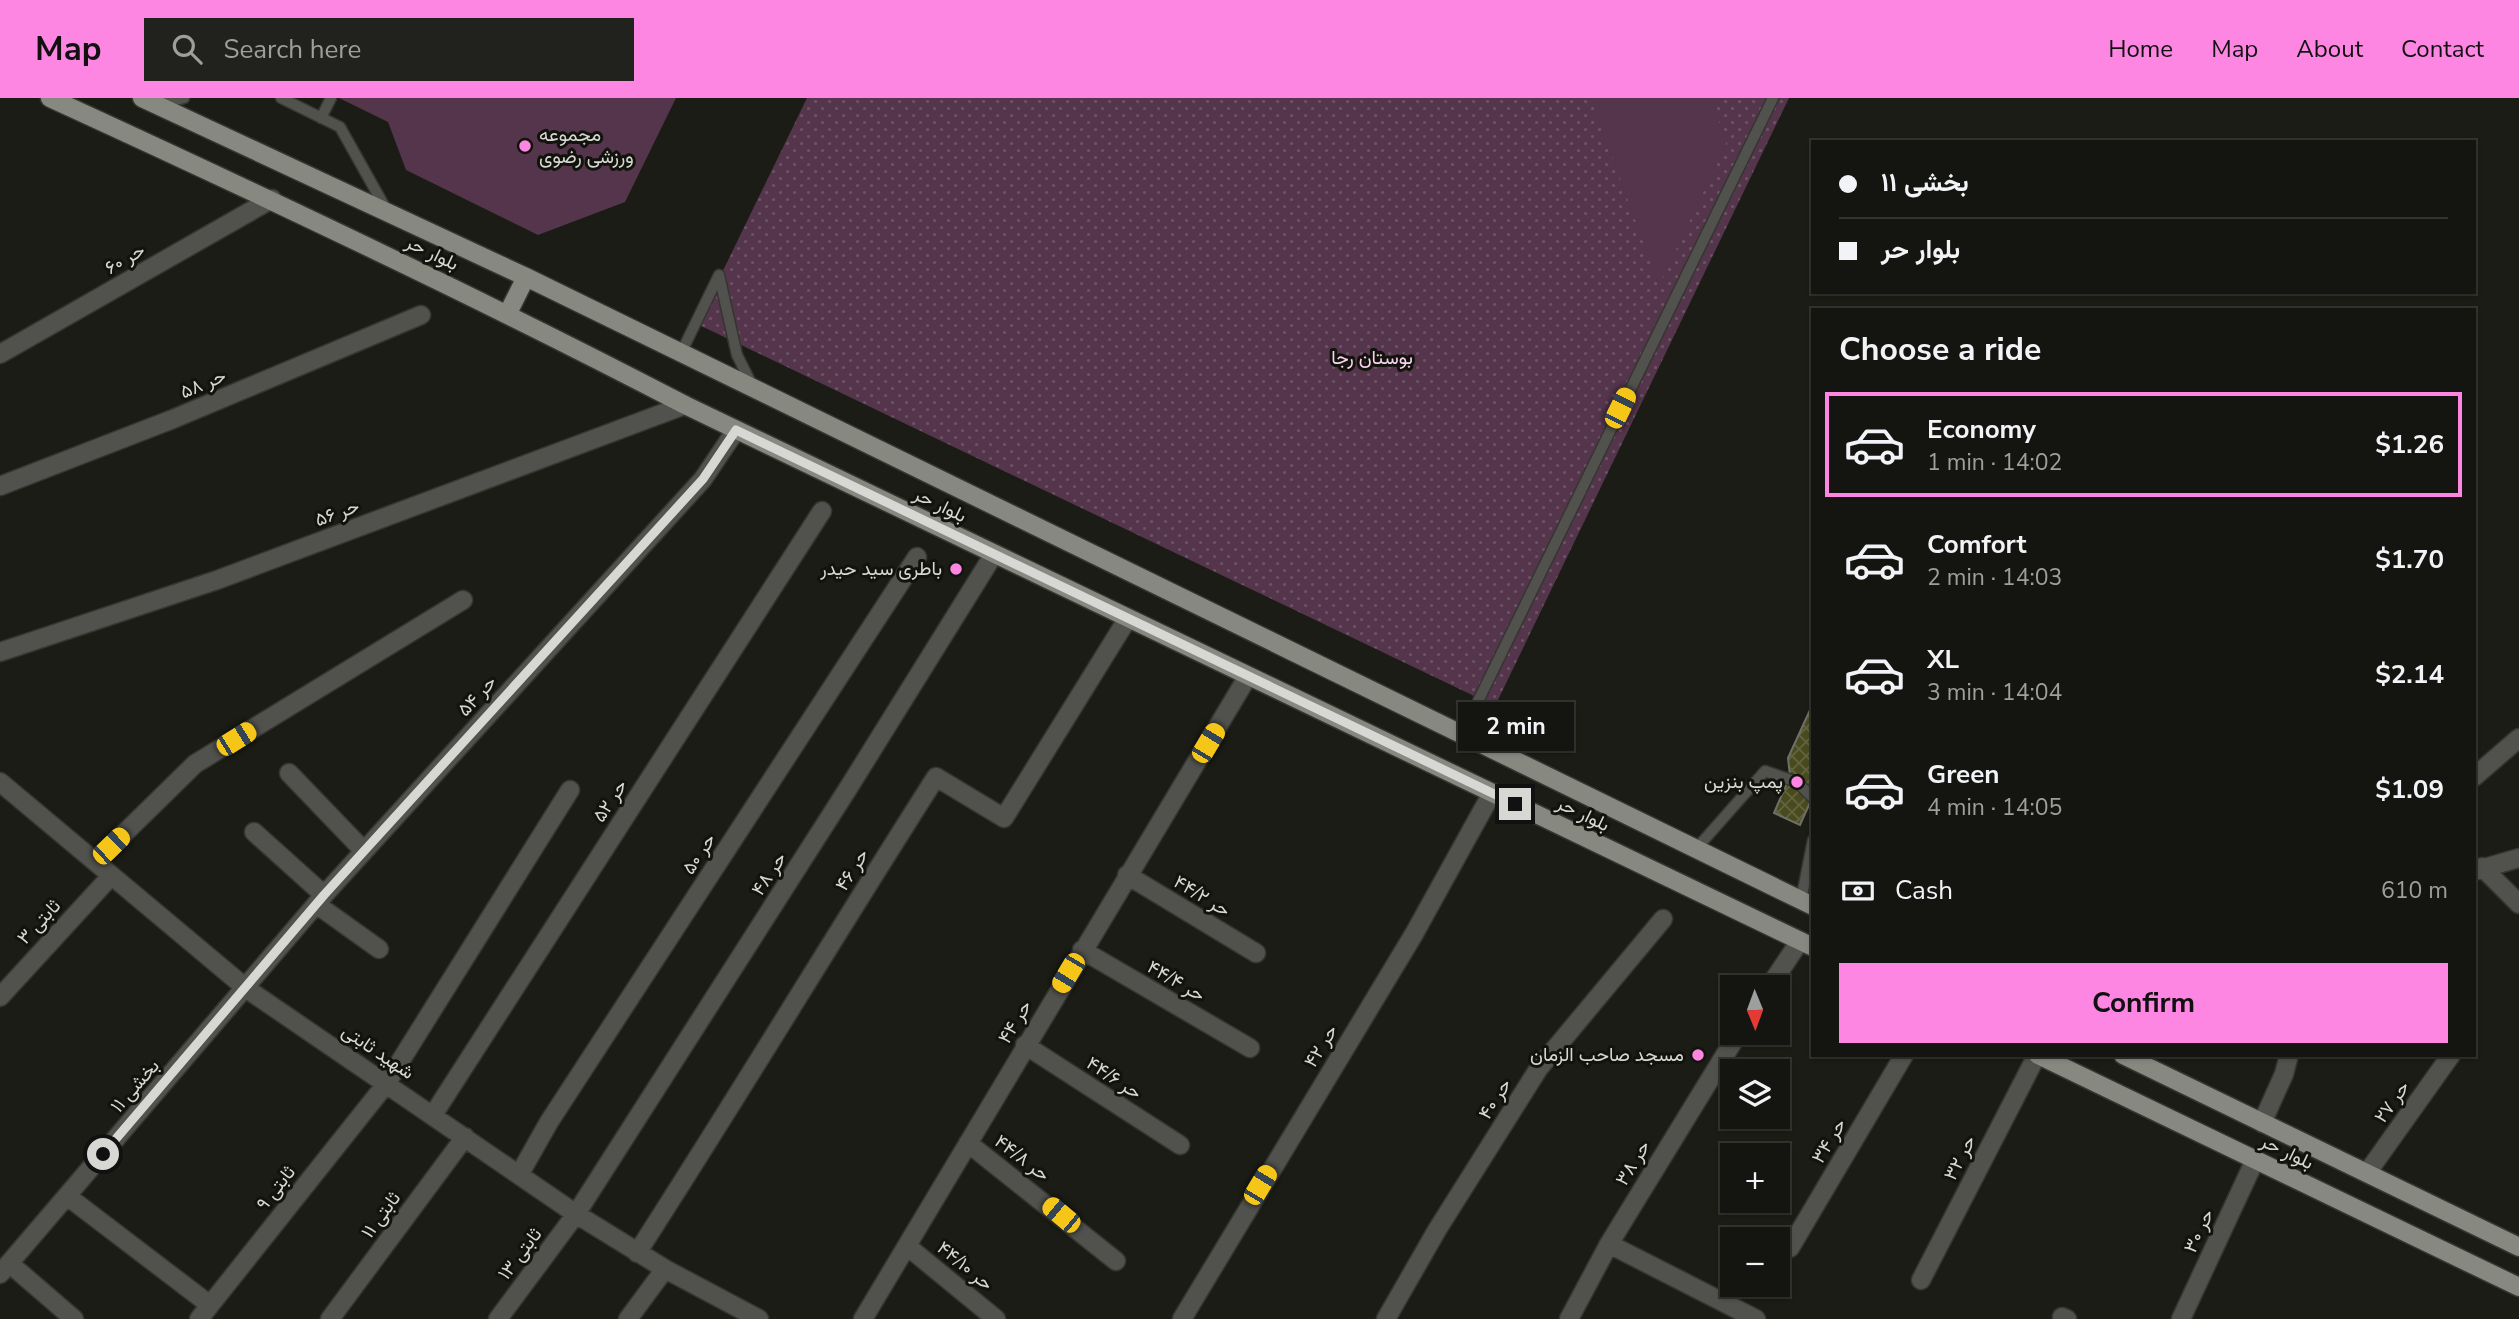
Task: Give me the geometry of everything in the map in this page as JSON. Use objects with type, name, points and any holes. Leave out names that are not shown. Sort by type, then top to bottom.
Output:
[{"type":"main road","name":"بلوار حر","points":[[50,98],[272,199],[508,313],[736,430],[1806,944]]},
{"type":"main road","name":"بلوار حر","points":[[150,101],[526,277],[1807,903]]},
{"type":"main road","points":[[508,313],[526,277]]},
{"type":"main road","name":"بلوار حر","points":[[2041,1057],[2519,1287]]},
{"type":"main road","name":"بلوار حر","points":[[2127,1057],[2519,1247]]},
{"type":"street","name":"حر ۶۰","points":[[0,354],[272,199]]},
{"type":"street","name":"حر ۵۸","points":[[0,486],[173,419],[421,315]]},
{"type":"street","name":"حر ۵۶","points":[[0,652],[217,580],[685,405]]},
{"type":"street","name":"حر ۵۴","points":[[247,989],[320,899],[703,479],[736,430]]},
{"type":"street","name":"حر ۵۲","points":[[433,1115],[822,511]]},
{"type":"street","name":"حر ۴۸","points":[[576,1214],[849,787],[994,554]]},
{"type":"street","name":"حر ۵۰","points":[[519,1175],[549,1122],[917,556]]},
{"type":"street","points":[[94,862],[195,764],[463,600]]},
{"type":"street","name":"حر ۴۶","points":[[638,1252],[759,1064],[826,949],[936,777],[1004,818],[1128,618]]},
{"type":"street","name":"حر ۴۴","points":[[863,1319],[1248,676]]},
{"type":"street","points":[[2476,775],[2519,738]]},
{"type":"street","points":[[289,773],[364,851]]},
{"type":"street","name":"شهید ثابتی","points":[[0,782],[247,989],[576,1214],[749,1317]]},
{"type":"street","name":"ثابتی ۹","points":[[205,1312],[386,1084],[570,790]]},
{"type":"street","name":"حر ۴۲","points":[[1182,1319],[1414,934],[1492,793]]},
{"type":"street","points":[[254,832],[320,899],[379,949]]},
{"type":"street","points":[[2478,869],[2519,858]]},
{"type":"street","points":[[2478,869],[2519,904]]},
{"type":"street","name":"حر ۴۴/۲","points":[[1127,875],[1256,953]]},
{"type":"street","name":"ثابتی ۳","points":[[0,997],[110,876]]},
{"type":"street","name":"حر ۴۰","points":[[1386,1319],[1437,1230],[1539,1068],[1663,919]]},
{"type":"street","points":[[1779,975],[1806,944]]},
{"type":"street","name":"حر ۴۴/۴","points":[[1082,950],[1250,1048]]},
{"type":"street","name":"بخشی ۱۱","points":[[4,1268],[247,989]]},
{"type":"street","name":"حر ۴۴/۶","points":[[1025,1045],[1180,1145]]},
{"type":"street","name":"حر ۳۸","points":[[1569,1319],[1609,1244],[1731,1045]]},
{"type":"street","name":"حر ۳۴","points":[[1790,1248],[1903,1057]]},
{"type":"street","name":"حر ۳۲","points":[[1921,1280],[2036,1057]]},
{"type":"street","points":[[2262,1122],[2284,1074],[2288,1057]]},
{"type":"street","points":[[2284,1074],[2301,1057]]},
{"type":"street","name":"حر ۲۷","points":[[2367,1174],[2450,1057]]},
{"type":"street","name":"ثابتی ۱۱","points":[[330,1319],[465,1137]]},
{"type":"street","name":"حر ۴۴/۸","points":[[968,1143],[1115,1261]]},
{"type":"street","name":"حر ۳۰","points":[[2181,1319],[2255,1160]]},
{"type":"street","points":[[67,1196],[205,1312]]},
{"type":"street","name":"ثابتی ۱۳","points":[[498,1319],[576,1214]]},
{"type":"street","points":[[1609,1244],[1756,1319]]},
{"type":"street","name":"حر ۴۴/۱۰","points":[[906,1246],[996,1319]]},
{"type":"street","points":[[4,1268],[74,1319]]},
{"type":"street","points":[[628,1319],[665,1269]]},
{"type":"lane","points":[[150,101],[184,98]]},
{"type":"lane","points":[[321,118],[331,98]]},
{"type":"lane","points":[[1461,736],[1773,98]]},
{"type":"lane","points":[[286,99],[340,127],[388,213]]},
{"type":"lane","points":[[681,353],[719,275],[737,355],[755,389]]},
{"type":"lane","points":[[1696,849],[1765,771],[1797,782],[1811,796]]},
{"type":"lane","points":[[1807,903],[1811,861]]},
{"type":"green space","name":"مجموعه ورزشی رضوی","points":[[339,98],[676,98],[625,202],[538,235],[406,170],[388,122]]},
{"type":"green space","name":"بوستان رجا","points":[[807,98],[1789,98],[1495,706],[697,324]]},
{"type":"green space","points":[[1591,98],[1712,98],[1726,144],[1659,286]]},
{"type":"building","points":[[1810,710],[1811,800],[1800,825],[1774,813],[1790,776],[1788,758]]},
{"type":"place","name":"مجموعه ورزشی رضوی","points":[[525,146]]},
{"type":"place","name":"باطری سید حیدر","points":[[956,569]]},
{"type":"place","name":"پمپ بنزین","points":[[1797,782]]},
{"type":"place","name":"مسجد صاحب الزمان","points":[[1698,1055]]},
{"type":"route","points":[[103,1154],[247,989],[324,895],[703,479],[736,430],[1515,804]]}]
